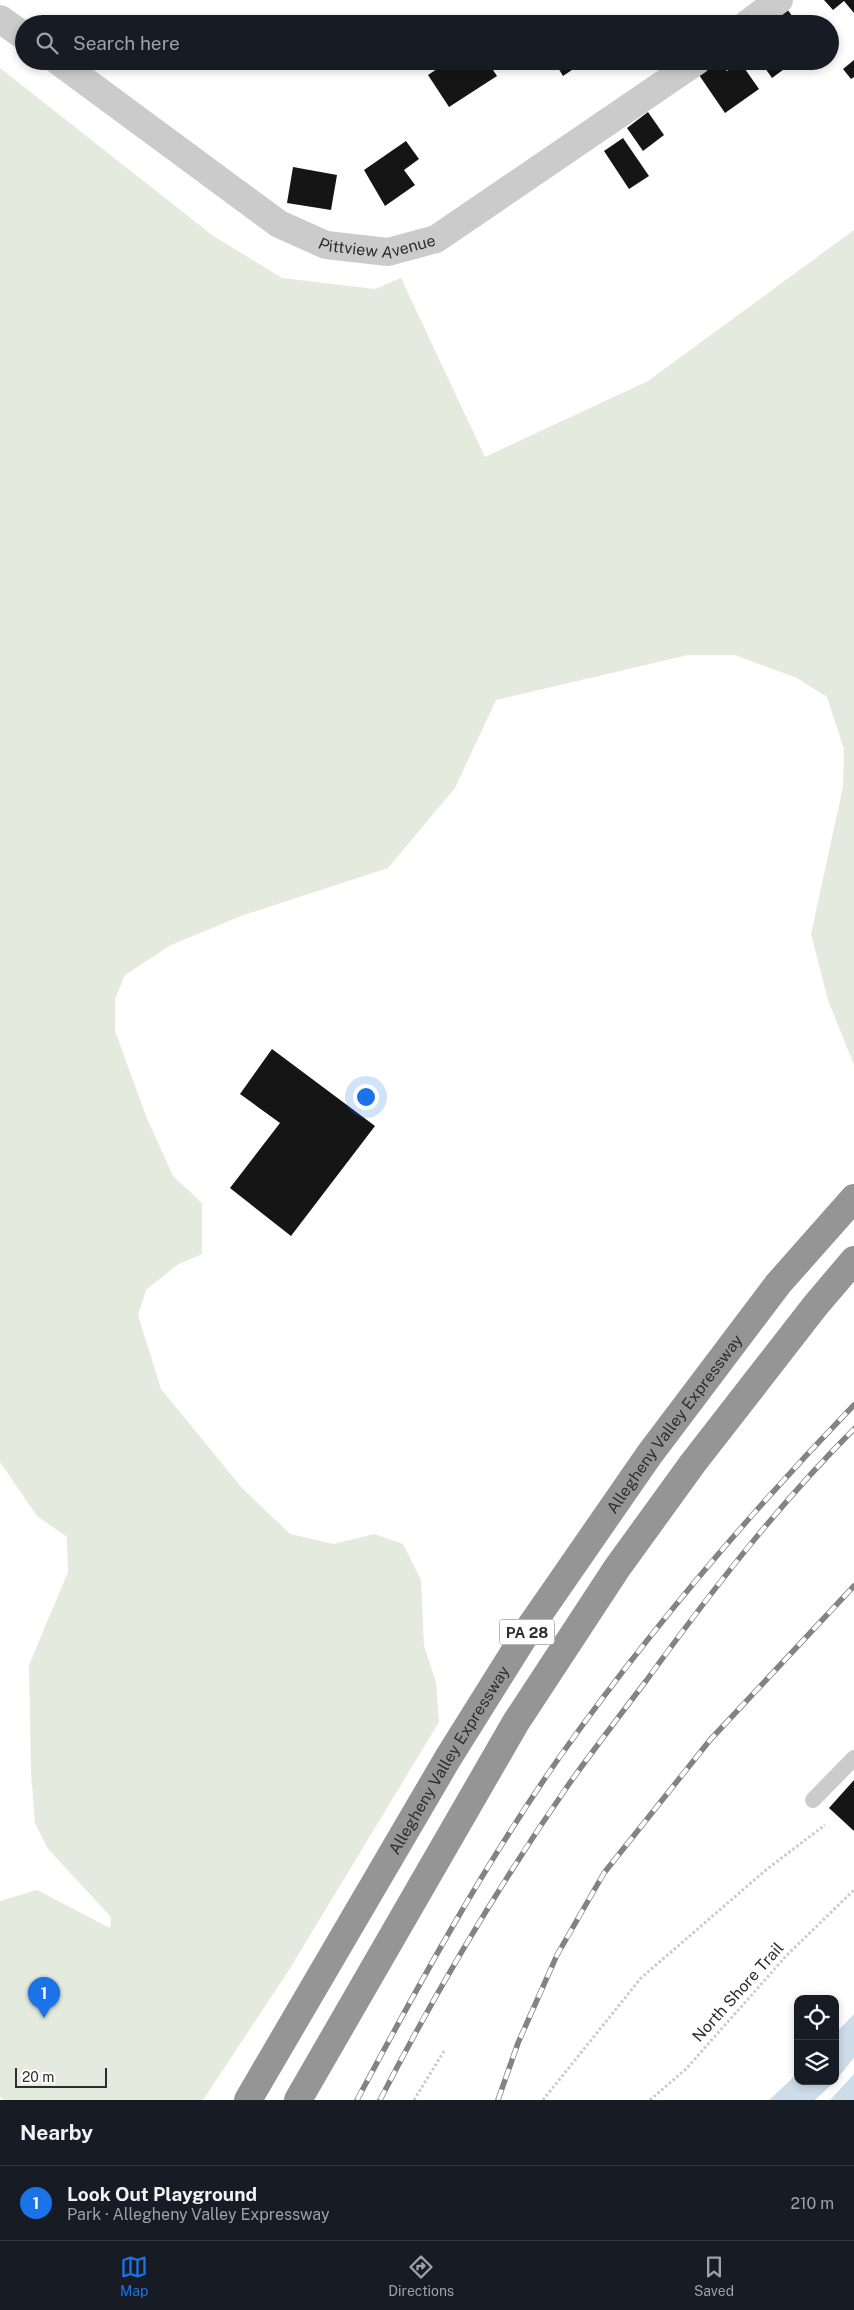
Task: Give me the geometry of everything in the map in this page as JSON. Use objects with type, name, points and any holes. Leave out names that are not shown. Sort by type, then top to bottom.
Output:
[{"type":"highway","name":"Allegheny Valley Expressway","points":[[248,2100],[448,1758],[530,1626],[660,1439],[778,1284],[854,1198]]},
{"type":"highway","name":"PA 28","points":[[298,2100],[516,1722],[617,1568],[693,1463],[814,1306],[854,1260]]},
{"type":"street","points":[[759,15],[779,0]]},
{"type":"street","points":[[0,19],[15,30]]},
{"type":"street","name":"Pittview Avenue","points":[[70,70],[279,224],[326,244],[388,252],[436,239],[684,70]]},
{"type":"lane","points":[[813,1800],[854,1758]]},
{"type":"path","points":[[543,2100],[641,1978],[767,1869],[825,1825]]},
{"type":"path","name":"North Shore Trail","points":[[650,2100],[686,2069],[787,1955],[854,1890]]},
{"type":"path","points":[[414,2100],[444,2051]]},
{"type":"shaded area","points":[[0,68],[212,235],[282,278],[375,289],[401,278],[485,457],[648,381],[854,230],[854,1065],[828,1000],[811,934],[843,787],[844,749],[827,697],[797,678],[735,655],[688,655],[496,700],[455,788],[388,868],[241,916],[171,945],[125,975],[115,999],[115,1031],[146,1116],[173,1176],[202,1203],[202,1254],[177,1265],[146,1290],[138,1315],[161,1389],[242,1488],[290,1534],[334,1544],[374,1534],[403,1544],[421,1580],[424,1646],[436,1682],[439,1722],[289,1970],[203,2100],[4,2100],[0,2097],[0,1901],[37,1890],[110,1928],[111,1917],[48,1849],[35,1823],[31,1773],[29,1665],[68,1572],[67,1537],[37,1516],[0,1462]]},
{"type":"water","points":[[854,2014],[854,2100],[769,2100],[794,2077],[794,2085],[839,2085],[839,2030]]},
{"type":"pier","points":[[854,2058],[854,2074],[830,2100],[815,2100],[831,2085],[839,2085],[839,2076]]},
{"type":"building","points":[[824,0],[854,0],[854,13],[844,1],[833,10]]},
{"type":"building","points":[[787,9],[791,15],[779,15]]},
{"type":"building","points":[[854,60],[854,77],[851,79],[843,69]]},
{"type":"building","points":[[436,70],[493,70],[497,76],[449,107],[428,75]]},
{"type":"building","points":[[559,70],[572,70],[563,76]]},
{"type":"building","points":[[706,70],[746,70],[759,89],[725,113],[699,75]]},
{"type":"building","points":[[766,70],[783,70],[772,78]]},
{"type":"building","points":[[648,112],[664,135],[643,151],[627,128]]},
{"type":"building","points":[[623,138],[649,176],[629,189],[604,151]]},
{"type":"building","points":[[406,141],[419,159],[404,170],[415,185],[385,206],[364,170]]},
{"type":"building","points":[[293,167],[337,175],[331,210],[287,203]]},
{"type":"building","points":[[272,1049],[375,1126],[291,1236],[230,1188],[280,1123],[240,1094]]},
{"type":"building","points":[[854,1780],[854,1831],[829,1808]]},
{"type":"railway","points":[[357,2100],[479,1881],[561,1755],[664,1619],[738,1531],[854,1405]]},
{"type":"railway","points":[[380,2100],[423,2019],[469,1939],[569,1784],[745,1551],[798,1488],[854,1429]]},
{"type":"railway","points":[[498,2100],[518,2043],[557,1955],[604,1873],[710,1740],[854,1586]]},
{"type":"place","name":"Look Out Playground","points":[[44,2018]]}]
